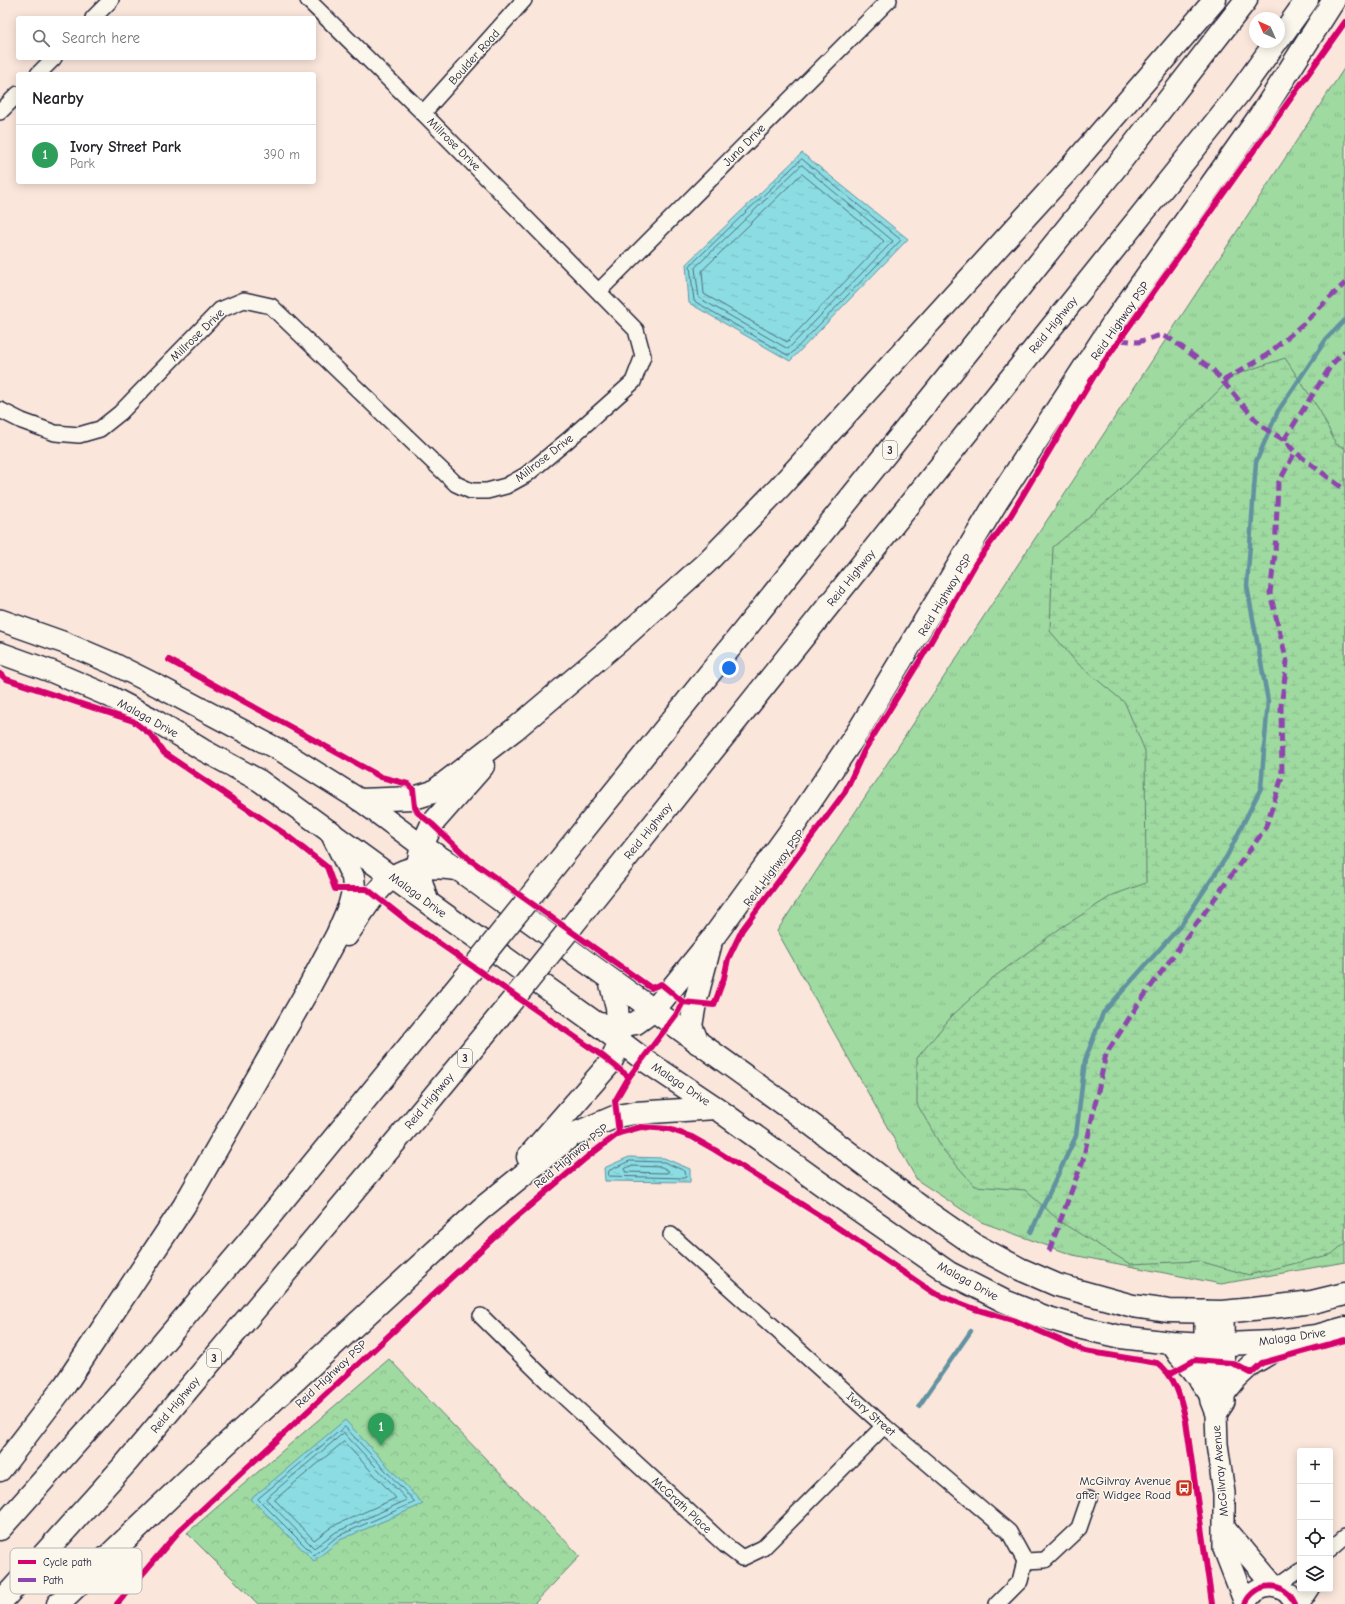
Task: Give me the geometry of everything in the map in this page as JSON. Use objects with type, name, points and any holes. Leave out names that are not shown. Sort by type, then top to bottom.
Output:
[{"type":"main road","points":[[360,800],[414,798],[433,792],[515,729],[625,636],[688,578],[779,488],[1070,168],[1214,0]]},
{"type":"main road","name":"3","points":[[0,1529],[118,1396],[266,1221],[465,978],[1121,162],[1246,0]]},
{"type":"main road","points":[[1285,30],[1308,0]]},
{"type":"main road","points":[[619,1034],[654,1010],[712,939],[789,833],[859,730],[1009,483],[1112,325],[1264,110],[1334,0]]},
{"type":"main road","name":"Reid Highway","points":[[49,1548],[132,1456],[507,1007],[1239,93],[1272,48]]},
{"type":"main road","points":[[0,620],[65,643],[158,686],[285,753],[360,800],[422,846],[458,869],[791,1109],[926,1211],[975,1245],[1020,1269],[1057,1285],[1133,1306],[1168,1311],[1214,1311],[1312,1302],[1345,1294]]},
{"type":"main road","name":"Malaga Drive","points":[[0,653],[109,696],[151,718],[203,750],[260,781],[549,991],[597,1024],[619,1034],[643,1059],[716,1108],[949,1273],[1004,1301],[1045,1318],[1121,1337],[1171,1343],[1215,1345],[1271,1342],[1316,1336],[1345,1328]]},
{"type":"main road","points":[[426,901],[417,868],[422,846],[432,824],[515,729]]},
{"type":"main road","points":[[0,1470],[65,1385],[184,1206],[306,993],[337,935],[349,907],[354,888],[353,877],[331,832]]},
{"type":"main road","points":[[306,993],[374,895],[392,876],[417,868],[458,869]]},
{"type":"main road","points":[[698,1043],[691,1026],[695,1003],[712,939]]},
{"type":"main road","points":[[481,1209],[598,1079],[611,1062],[619,1034],[617,1008],[610,980]]},
{"type":"main road","points":[[117,1548],[197,1471],[481,1209],[572,1135],[616,1116],[635,1113],[716,1108]]},
{"type":"main road","name":"McGilvray Avenue","points":[[1214,1311],[1217,1444],[1224,1493],[1224,1549],[1245,1603]]},
{"type":"main road","points":[[1171,1343],[1217,1401],[1237,1378],[1252,1364],[1298,1338]]},
{"type":"main road","name":"McGilvray Avenue","points":[[1225,1528],[1237,1540],[1275,1587],[1285,1591],[1292,1598],[1294,1604]]},
{"type":"main road","points":[[1245,1603],[1252,1593],[1262,1587],[1275,1587]]},
{"type":"main road","name":"Reid Highway","points":[[0,1603],[10,1592]]},
{"type":"main road","points":[[58,1604],[68,1594]]},
{"type":"street","points":[[95,16],[111,0]]},
{"type":"street","name":"Millrose Drive","points":[[0,410],[22,421],[55,433],[79,435],[100,429],[120,413],[220,310],[244,300],[271,306],[456,484],[471,491],[487,491],[506,486],[526,475],[633,382],[643,356],[636,330],[423,113],[308,0]]},
{"type":"street","name":"Boulder Road","points":[[423,113],[524,0]]},
{"type":"street","name":"Juna Drive","points":[[599,291],[881,3]]},
{"type":"street","points":[[40,72],[52,60]]},
{"type":"street","points":[[0,112],[16,96]]},
{"type":"street","name":"Ivory Street","points":[[671,1236],[884,1426],[1009,1532],[1025,1561]]},
{"type":"street","name":"McGrath Place","points":[[481,1316],[548,1382],[725,1545],[742,1558],[763,1548],[884,1426]]},
{"type":"street","points":[[997,1604],[1020,1580],[1025,1561],[1045,1560],[1079,1528],[1089,1499]]},
{"type":"street","points":[[1331,1556],[1337,1544]]},
{"type":"street","points":[[1275,1587],[1297,1572]]},
{"type":"street","points":[[1302,1604],[1310,1592]]},
{"type":"green space","points":[[1345,67],[1345,1262],[1221,1284],[1073,1255],[981,1222],[917,1180],[777,931]]},
{"type":"green space","points":[[1285,358],[1320,411],[1336,444],[1345,448],[1345,1243],[1332,1254],[1249,1275],[1199,1261],[1130,1264],[1062,1223],[1025,1190],[975,1186],[944,1151],[917,1104],[917,1058],[952,1016],[990,980],[1062,927],[1113,895],[1146,883],[1145,751],[1125,703],[1076,662],[1050,631],[1053,547],[1115,495],[1234,375]]},
{"type":"green space","points":[[389,1359],[580,1556],[534,1604],[258,1604],[187,1533]]},
{"type":"water","points":[[802,153],[908,239],[790,361],[689,303],[686,264]]},
{"type":"water","points":[[629,1157],[664,1158],[690,1169],[690,1182],[605,1181],[604,1168]]},
{"type":"water","points":[[345,1420],[423,1504],[340,1540],[314,1561],[251,1499]]},
{"type":"waterway","points":[[1031,1232],[1076,1136],[1085,1060],[1103,1013],[1182,924],[1227,856],[1261,788],[1268,701],[1247,586],[1256,462],[1278,411],[1327,338],[1345,320]]},
{"type":"waterway","points":[[919,1406],[971,1331]]},
{"type":"marked path","points":[[1223,381],[1267,355],[1303,324],[1345,283]]},
{"type":"marked path","points":[[1120,340],[1138,342],[1161,335],[1172,340],[1213,370],[1261,426],[1284,440],[1295,452],[1345,490]]},
{"type":"marked path","points":[[1284,440],[1332,364],[1345,351]]},
{"type":"marked path","points":[[1049,1251],[1083,1160],[1106,1054],[1139,1003],[1265,829],[1282,777],[1281,706],[1287,662],[1270,593],[1275,553],[1278,484],[1295,452]]},
{"type":"cycle path","name":"Reid Highway PSP","points":[[683,1002],[714,1005],[724,978],[728,959],[742,930],[845,792],[864,751],[922,657],[976,563],[1011,515],[1094,376],[1345,22]]},
{"type":"cycle path","points":[[169,660],[381,777],[408,784],[413,789],[415,807],[418,813],[432,824],[469,859],[651,988],[661,984],[683,1002]]},
{"type":"cycle path","points":[[0,674],[6,679],[133,721],[151,735],[164,753],[285,834],[327,867],[335,889],[367,889],[410,923],[604,1057],[629,1077]]},
{"type":"cycle path","name":"Reid Highway PSP","points":[[619,1133],[615,1101],[629,1077],[676,1015],[683,1002]]},
{"type":"cycle path","name":"Reid Highway PSP","points":[[142,1575],[179,1531],[513,1220],[586,1158],[619,1133],[641,1127],[669,1129],[692,1137],[715,1150],[822,1217],[934,1293],[975,1309],[1016,1321],[1085,1351],[1157,1363],[1163,1368],[1169,1374],[1177,1389],[1186,1421],[1212,1604]]},
{"type":"cycle path","points":[[1169,1374],[1195,1360],[1232,1363],[1251,1373],[1262,1363],[1345,1340]]},
{"type":"cycle path","points":[[1245,1604],[1250,1596],[1256,1591],[1270,1586],[1277,1587],[1284,1591],[1290,1596],[1295,1604]]},
{"type":"cycle path","name":"Reid Highway PSP","points":[[117,1604],[125,1594]]},
{"type":"place","name":"Ivory Street Park","points":[[381,1446]]},
{"type":"place","name":"McGilvray Avenue after Widgee Road","points":[[1184,1488]]}]
